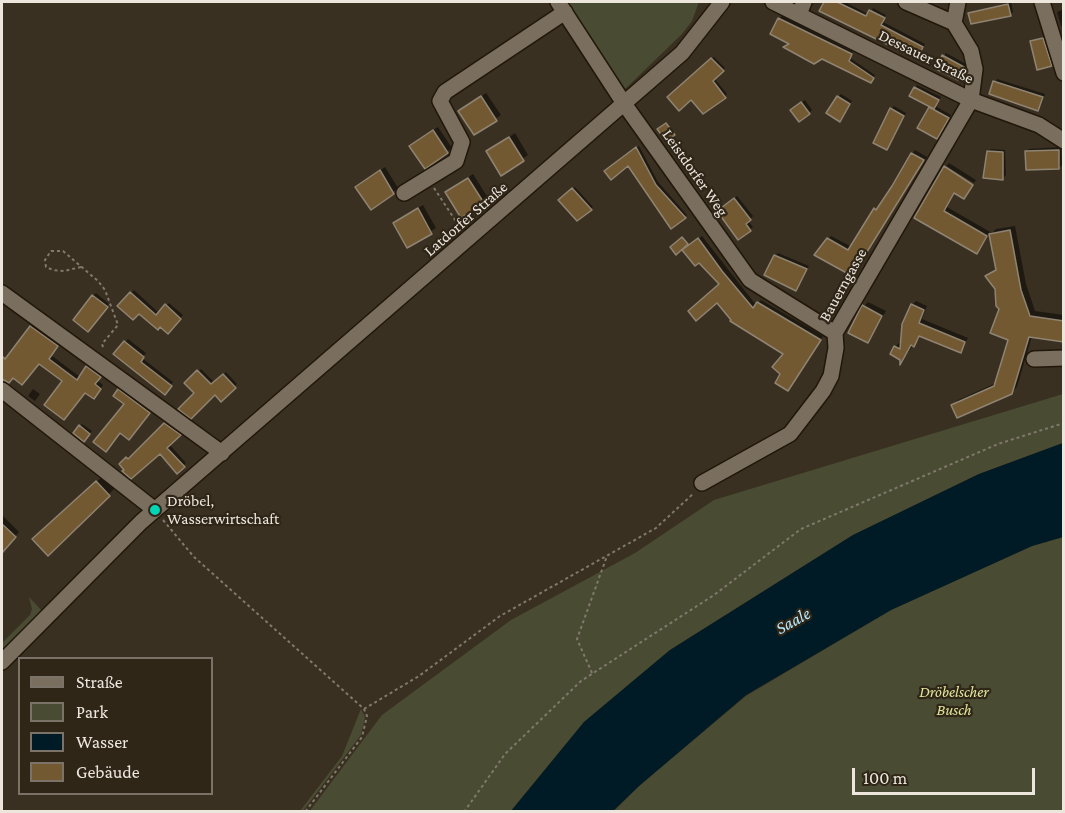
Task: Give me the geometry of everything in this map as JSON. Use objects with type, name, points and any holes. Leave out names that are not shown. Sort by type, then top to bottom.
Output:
[{"type":"street","name":"Latdorfer Straße","points":[[2,662],[141,522],[625,105],[682,53],[722,2]]},
{"type":"street","name":"Dessauer Straße","points":[[773,2],[801,8],[971,100],[1039,125],[1064,141]]},
{"type":"street","points":[[906,2],[954,23],[972,51],[975,69],[971,100]]},
{"type":"street","points":[[954,23],[958,2]]},
{"type":"street","points":[[1042,2],[1064,73]]},
{"type":"street","name":"Leistdorfer Weg","points":[[562,7],[625,105],[750,280],[835,333]]},
{"type":"street","points":[[404,194],[456,161],[462,142],[440,101],[445,92],[562,7]]},
{"type":"street","name":"Bauerngasse","points":[[702,483],[790,434],[823,392],[831,376],[836,348],[835,333],[971,100]]},
{"type":"street","points":[[2,293],[222,453]]},
{"type":"street","points":[[1034,359],[1064,358]]},
{"type":"street","points":[[2,390],[155,510]]},
{"type":"path","points":[[428,178],[468,241]]},
{"type":"path","points":[[81,267],[64,271],[52,270],[46,267],[45,260],[51,251],[63,251],[98,281],[105,290],[118,325],[102,344],[104,352]]},
{"type":"path","points":[[464,812],[505,754],[581,681],[714,595],[801,529],[998,444],[1064,423]]},
{"type":"path","points":[[364,709],[419,676],[500,616],[656,528],[676,512],[702,483]]},
{"type":"path","points":[[155,510],[194,557],[364,709],[367,716],[362,737],[305,812]]},
{"type":"path","points":[[592,674],[577,639],[607,556]]},
{"type":"green space","points":[[565,2],[699,2],[692,21],[682,34],[622,92]]},
{"type":"green space","points":[[1063,394],[1063,443],[979,474],[853,535],[670,650],[584,722],[511,811],[309,812],[382,715],[511,620],[635,553],[714,500]]},
{"type":"green space","name":"Dröbelscher Busch","points":[[1063,537],[1063,811],[613,812],[639,786],[746,696],[891,610],[1032,546]]},
{"type":"green space","points":[[29,597],[43,612],[2,653],[2,643],[30,615],[32,609]]},
{"type":"green space","points":[[361,709],[365,717],[361,735],[303,811],[300,811],[342,756]]},
{"type":"water","name":"Saale","points":[[1063,443],[1063,537],[1032,546],[891,610],[746,695],[613,811],[511,811],[584,722],[670,650],[853,535],[979,474]]},
{"type":"building","points":[[824,2],[837,2],[866,16],[869,10],[885,18],[881,25],[923,47],[917,59],[819,11]]},
{"type":"building","points":[[1008,4],[1011,16],[971,24],[968,13]]},
{"type":"building","points":[[778,18],[852,54],[849,61],[874,78],[871,83],[822,59],[814,64],[783,47],[789,44],[770,34]]},
{"type":"building","points":[[1043,38],[1052,66],[1037,70],[1030,41]]},
{"type":"building","points":[[942,55],[964,67],[958,80],[936,69]]},
{"type":"building","points":[[711,58],[724,71],[713,81],[726,98],[703,114],[691,100],[679,111],[667,97]]},
{"type":"building","points":[[993,81],[1043,97],[1038,111],[989,94]]},
{"type":"building","points":[[914,87],[939,100],[934,109],[909,96]]},
{"type":"building","points":[[481,96],[497,121],[474,135],[458,111]]},
{"type":"building","points":[[837,96],[850,104],[840,122],[826,113]]},
{"type":"building","points":[[801,102],[810,114],[799,122],[790,110]]},
{"type":"building","points":[[929,107],[949,118],[937,139],[917,128]]},
{"type":"building","points":[[890,108],[904,116],[887,150],[873,143]]},
{"type":"building","points":[[666,123],[675,135],[666,141],[657,129]]},
{"type":"building","points":[[433,130],[448,153],[425,169],[409,146]]},
{"type":"building","points":[[509,137],[524,161],[501,176],[486,151]]},
{"type":"building","points":[[636,147],[656,185],[686,218],[671,229],[628,166],[611,180],[604,171]]},
{"type":"building","points":[[1059,150],[1059,169],[1026,170],[1025,151]]},
{"type":"building","points":[[987,151],[1003,152],[1003,180],[983,178]]},
{"type":"building","points":[[911,153],[924,160],[852,276],[814,255],[827,238],[848,250],[874,208],[876,210],[892,186]]},
{"type":"building","points":[[944,166],[973,185],[964,199],[954,193],[944,211],[987,236],[977,254],[914,218]]},
{"type":"building","points":[[380,170],[394,194],[371,210],[355,187]]},
{"type":"building","points":[[468,178],[484,203],[461,218],[445,192]]},
{"type":"building","points":[[572,188],[592,210],[577,221],[558,200]]},
{"type":"building","points":[[734,198],[751,220],[746,224],[751,231],[738,240],[717,211]]},
{"type":"building","points":[[418,208],[432,234],[407,248],[393,223]]},
{"type":"building","points":[[1010,230],[1021,290],[1030,316],[1064,321],[1064,342],[1029,337],[1012,394],[957,418],[951,405],[994,386],[1008,340],[990,333],[999,309],[996,306],[995,289],[985,276],[996,270],[989,234]]},
{"type":"building","points":[[682,237],[688,244],[676,255],[670,247]]},
{"type":"building","points":[[698,238],[753,308],[757,302],[821,340],[788,391],[775,383],[780,374],[772,367],[783,354],[730,321],[717,303],[696,321],[688,311],[719,284],[699,263],[695,266],[682,250]]},
{"type":"building","points":[[774,255],[807,269],[796,291],[764,275]]},
{"type":"building","points":[[130,292],[156,315],[165,304],[181,319],[168,334],[160,327],[158,330],[139,314],[133,320],[117,306]]},
{"type":"building","points":[[92,295],[108,307],[88,332],[73,320]]},
{"type":"building","points":[[911,304],[924,310],[919,323],[965,342],[961,353],[919,336],[914,347],[911,345],[900,365],[900,360],[890,354],[894,346],[900,349],[902,324]]},
{"type":"building","points":[[862,305],[882,316],[868,343],[848,333]]},
{"type":"building","points":[[30,326],[58,346],[49,359],[77,380],[86,366],[101,377],[95,384],[101,389],[94,399],[85,393],[64,420],[44,405],[62,381],[39,364],[22,385],[13,378],[9,383],[2,379],[2,356],[5,359]]},
{"type":"building","points":[[124,341],[144,357],[141,362],[172,386],[165,395],[113,354]]},
{"type":"building","points":[[197,370],[211,384],[223,374],[236,388],[221,402],[215,395],[191,419],[178,409],[194,393],[184,383]]},
{"type":"building","points":[[118,389],[150,413],[129,440],[120,433],[106,452],[93,442],[124,404],[113,396]]},
{"type":"building","points":[[164,423],[181,435],[167,448],[185,467],[177,474],[160,454],[131,479],[122,471],[124,470],[119,464],[126,457],[128,459]]},
{"type":"building","points":[[79,425],[90,434],[84,442],[73,433]]},
{"type":"building","points":[[96,481],[110,496],[48,556],[32,539]]},
{"type":"building","points":[[2,524],[16,537],[2,553]]},
{"type":"place","name":"Dröbel, Wasserwirtschaft","points":[[155,510]]}]
